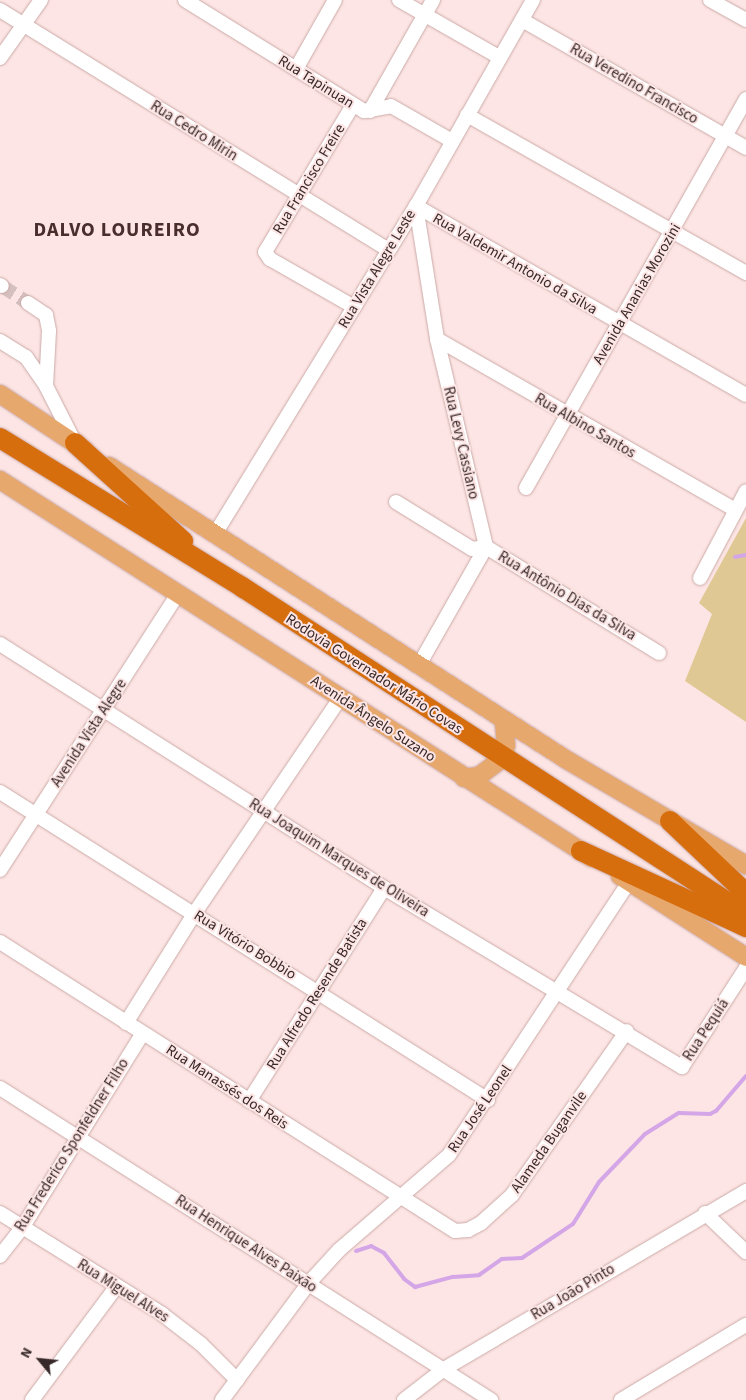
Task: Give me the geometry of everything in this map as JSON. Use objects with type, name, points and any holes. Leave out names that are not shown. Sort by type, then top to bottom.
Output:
[{"type":"highway","name":"Rodovia Governador Mário Covas","points":[[0,438],[242,587],[746,914]]},
{"type":"highway","points":[[75,444],[180,538],[242,587]]},
{"type":"highway","points":[[670,821],[746,893]]},
{"type":"highway","points":[[581,851],[746,927]]},
{"type":"main road","points":[[0,394],[504,720],[746,866]]},
{"type":"main road","name":"Avenida Ângelo Suzano","points":[[0,480],[177,595],[746,957]]},
{"type":"main road","points":[[464,778],[479,776],[503,758],[506,746],[504,720]]},
{"type":"street","points":[[0,58],[25,26],[41,0]]},
{"type":"street","name":"Rua Tapinuan","points":[[185,0],[353,105],[370,111],[380,106],[391,106],[452,141]]},
{"type":"street","points":[[296,69],[335,0]]},
{"type":"street","points":[[399,0],[499,57]]},
{"type":"street","points":[[370,111],[433,0]]},
{"type":"street","name":"Rua Vista Alegre Leste","points":[[215,534],[416,206],[533,0]]},
{"type":"street","points":[[710,0],[746,20]]},
{"type":"street","name":"Rua Cedro Mirin","points":[[0,10],[298,197],[388,250]]},
{"type":"street","name":"Rua Veredino Francisco","points":[[522,20],[746,148]]},
{"type":"street","name":"Avenida Ananias Morozini","points":[[526,488],[620,325],[746,99]]},
{"type":"street","name":"Rua Francisco Freire","points":[[353,105],[265,252],[270,259],[354,307]]},
{"type":"street","points":[[467,114],[746,273]]},
{"type":"street","name":"Rua Valdemir Antonio da Silva","points":[[416,206],[620,325],[746,395]]},
{"type":"street","name":"Rua Levy Cassiano","points":[[416,206],[437,339],[486,547]]},
{"type":"street","points":[[28,304],[46,315],[49,331],[46,386]]},
{"type":"street","name":"Rua Albino Santos","points":[[437,339],[567,416],[735,510]]},
{"type":"street","points":[[0,341],[26,357],[46,386],[75,444]]},
{"type":"street","points":[[700,578],[746,491]]},
{"type":"street","name":"Rua Antônio Dias da Silva","points":[[396,502],[472,549],[486,547],[660,653]]},
{"type":"street","points":[[419,665],[486,547]]},
{"type":"street","name":"Avenida Vista Alegre","points":[[0,870],[105,710],[177,595]]},
{"type":"street","name":"Rua Joaquim Marques de Oliveira","points":[[0,644],[384,888],[627,1031],[682,1067]]},
{"type":"street","points":[[126,1023],[194,914],[340,698]]},
{"type":"street","name":"Rua Vitório Bobbio","points":[[0,792],[488,1100]]},
{"type":"street","name":"Rua José Leonel","points":[[222,1400],[308,1284],[358,1231],[402,1199],[449,1155],[488,1100],[557,990],[629,882]]},
{"type":"street","name":"Rua Alfredo Resende Batista","points":[[249,1101],[384,888]]},
{"type":"street","name":"Rua Manassés dos Reis","points":[[0,942],[455,1231]]},
{"type":"street","name":"Rua Pequiá","points":[[682,1067],[746,968]]},
{"type":"street","name":"Alameda Buganvile","points":[[455,1231],[468,1230],[481,1223],[512,1195],[627,1031]]},
{"type":"street","name":"Rua Frederico Sponfeldner Filho","points":[[0,1256],[22,1228],[143,1032]]},
{"type":"street","name":"Rua Henrique Alves Paixão","points":[[0,1088],[491,1400]]},
{"type":"street","name":"Rua João Pinto","points":[[404,1400],[444,1369],[705,1213],[746,1191]]},
{"type":"street","name":"Rua Miguel Alves","points":[[0,1213],[182,1328],[238,1380]]},
{"type":"street","points":[[705,1213],[746,1252]]},
{"type":"street","points":[[32,1400],[118,1286]]},
{"type":"street","points":[[621,1400],[746,1325]]},
{"type":"shaded area","points":[[746,518],[746,722],[685,681],[712,614],[699,603]]},
{"type":"waterway","points":[[735,557],[746,555]]},
{"type":"waterway","points":[[356,1251],[371,1246],[384,1253],[404,1279],[415,1287],[453,1277],[479,1275],[502,1259],[522,1258],[573,1224],[599,1182],[645,1134],[679,1113],[710,1114],[716,1111],[746,1076]]},
{"type":"tunnel","points":[[2,286],[28,303]]},
{"type":"district","name":"DALVO LOUREIRO","points":[[117,230]]}]
